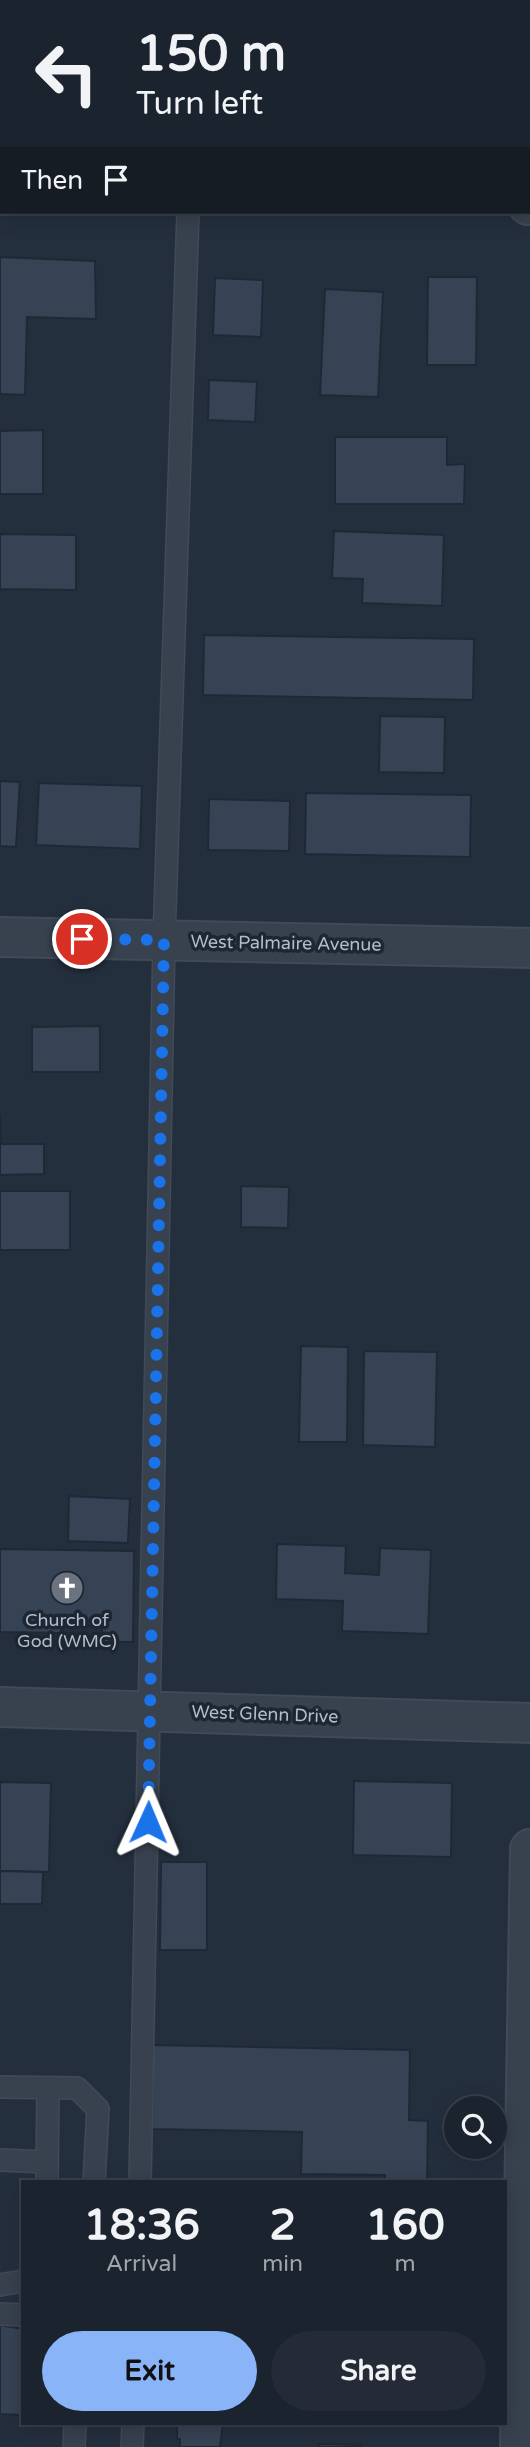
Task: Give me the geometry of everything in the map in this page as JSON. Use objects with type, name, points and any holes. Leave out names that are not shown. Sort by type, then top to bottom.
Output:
[{"type":"street","name":"West Palmaire Avenue","points":[[0,937],[530,948]]},
{"type":"street","name":"West Glenn Drive","points":[[0,1707],[530,1723]]},
{"type":"street","points":[[520,2447],[530,1849]]},
{"type":"lane","points":[[140,2180],[164,940],[188,214]]},
{"type":"lane","points":[[0,2087],[77,2088],[98,2109],[94,2180]]},
{"type":"lane","points":[[0,2160],[47,2172],[48,2088]]},
{"type":"lane","points":[[0,2285],[21,2281]]},
{"type":"lane","points":[[0,2314],[21,2315]]},
{"type":"lane","points":[[74,2447],[75,2425]]},
{"type":"lane","points":[[132,2447],[133,2425]]},
{"type":"building","points":[[0,257],[95,261],[96,319],[27,317],[25,395],[0,394]]},
{"type":"building","points":[[428,277],[477,277],[476,365],[427,365]]},
{"type":"building","points":[[215,278],[263,280],[261,337],[213,335]]},
{"type":"building","points":[[325,289],[383,292],[378,397],[320,395]]},
{"type":"building","points":[[209,380],[257,382],[255,422],[208,420]]},
{"type":"building","points":[[43,430],[43,494],[0,494],[0,431]]},
{"type":"building","points":[[335,437],[447,437],[447,465],[465,464],[464,504],[335,504]]},
{"type":"building","points":[[334,531],[444,535],[442,606],[362,603],[363,579],[332,578]]},
{"type":"building","points":[[0,534],[76,535],[76,590],[0,589]]},
{"type":"building","points":[[204,635],[474,639],[473,700],[203,695]]},
{"type":"building","points":[[380,716],[445,717],[444,773],[379,772]]},
{"type":"building","points":[[0,781],[20,782],[16,847],[0,846]]},
{"type":"building","points":[[39,783],[142,786],[140,849],[36,845]]},
{"type":"building","points":[[306,793],[471,795],[470,857],[305,854]]},
{"type":"building","points":[[209,799],[290,801],[289,851],[208,850]]},
{"type":"building","points":[[100,1026],[100,1072],[32,1072],[32,1027]]},
{"type":"building","points":[[0,1114],[1,1144],[44,1144],[44,1174],[0,1175]]},
{"type":"building","points":[[241,1186],[289,1187],[288,1228],[241,1227]]},
{"type":"building","points":[[0,1191],[70,1191],[70,1250],[0,1250]]},
{"type":"building","points":[[301,1346],[348,1347],[347,1442],[299,1442]]},
{"type":"building","points":[[364,1351],[437,1352],[435,1447],[363,1445]]},
{"type":"building","points":[[69,1496],[130,1499],[128,1543],[68,1541]]},
{"type":"building","points":[[277,1544],[346,1546],[345,1573],[379,1575],[380,1548],[431,1550],[428,1634],[342,1631],[343,1601],[276,1599]]},
{"type":"building","name":"Church of God (WMC)","points":[[0,1549],[134,1551],[133,1642],[102,1642],[102,1626],[61,1625],[61,1633],[0,1632]]},
{"type":"building","points":[[354,1781],[452,1783],[451,1857],[353,1855]]},
{"type":"building","points":[[0,1782],[51,1783],[49,1872],[0,1871]]},
{"type":"building","points":[[161,1862],[207,1862],[207,1950],[160,1950]]},
{"type":"building","points":[[0,1871],[43,1872],[42,1904],[0,1904]]},
{"type":"building","points":[[153,2045],[410,2050],[409,2120],[428,2121],[427,2180],[385,2180],[385,2175],[301,2174],[302,2132],[152,2129]]},
{"type":"building","points":[[0,2325],[21,2329],[21,2415],[0,2414]]},
{"type":"building","points":[[177,2425],[223,2425],[220,2447],[180,2447],[180,2439],[177,2439]]},
{"type":"building","points":[[319,2444],[361,2445],[361,2447],[319,2447]]},
{"type":"place","name":"Church of God (WMC)","points":[[67,1588]]},
{"type":"route","points":[[82,939],[164,940],[148,1822]]}]
